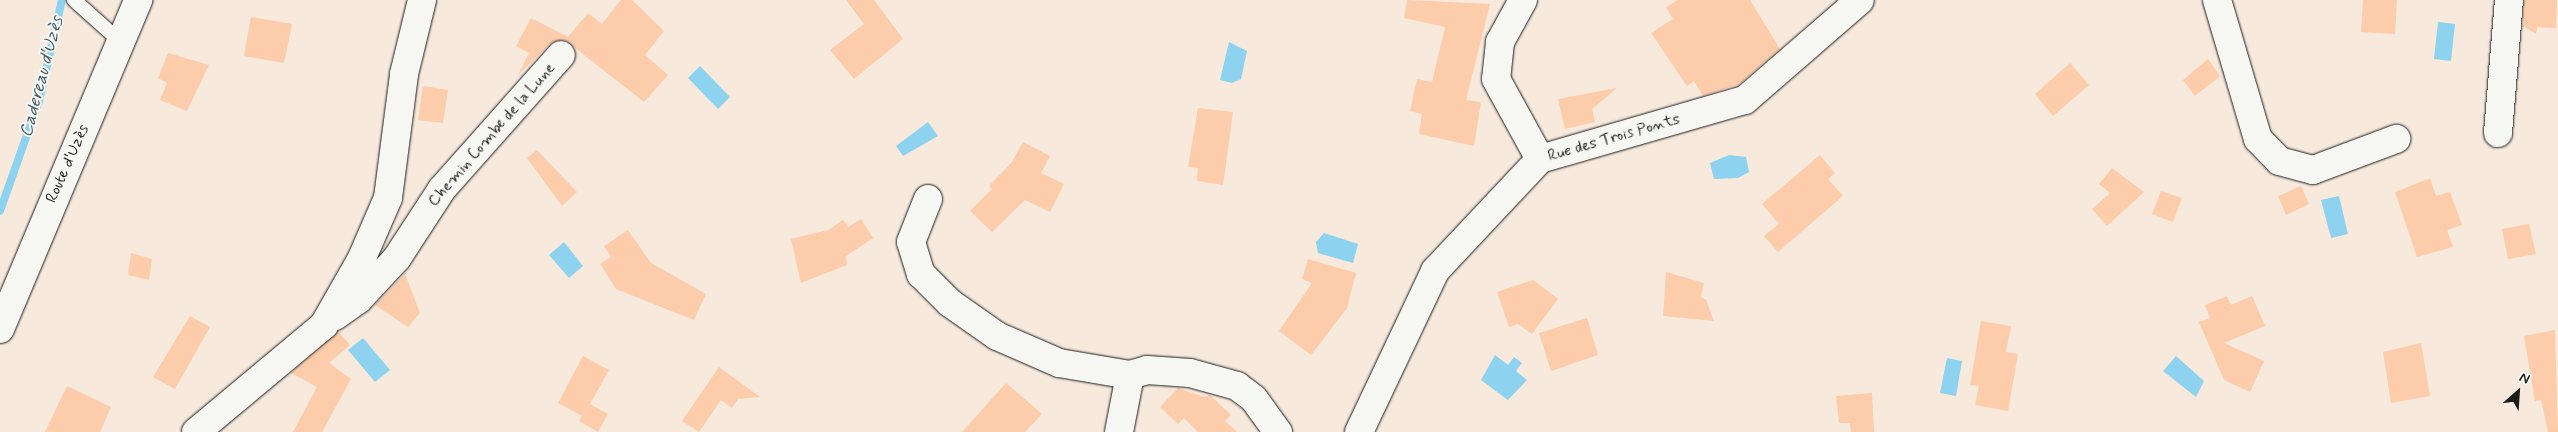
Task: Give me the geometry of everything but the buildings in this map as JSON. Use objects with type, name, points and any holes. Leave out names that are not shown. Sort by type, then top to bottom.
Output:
[{"type":"street","name":"Route d'Uzès","points":[[0,326],[138,0]]},
{"type":"street","name":"Chemin Combe de la Lune","points":[[324,325],[362,258],[388,198],[404,74],[422,0]]},
{"type":"street","points":[[1524,0],[1500,42],[1496,79],[1540,159]]},
{"type":"street","name":"Rue des Trois Ponts","points":[[1359,432],[1435,271],[1540,159],[1745,100],[1860,0]]},
{"type":"street","points":[[2217,0],[2258,139],[2279,161],[2313,170],[2396,139]]},
{"type":"street","points":[[2498,133],[2509,0]]},
{"type":"street","name":"Chemin Combe de la Lune","points":[[203,430],[324,325],[359,299],[397,258],[442,189],[561,55]]},
{"type":"street","points":[[928,199],[910,242],[921,274],[950,303],[997,336],[1059,363],[1130,375],[1147,370],[1190,373],[1238,386],[1254,399],[1278,432]]},
{"type":"street","points":[[1119,432],[1130,375]]},
{"type":"lane","points":[[74,0],[121,42]]},
{"type":"water","points":[[2438,22],[2455,24],[2451,61],[2434,59]]},
{"type":"water","points":[[1229,42],[1247,51],[1241,79],[1232,83],[1220,80]]},
{"type":"water","points":[[700,66],[730,97],[718,109],[688,78]]},
{"type":"water","points":[[928,122],[938,136],[903,156],[896,146]]},
{"type":"water","points":[[1729,155],[1746,157],[1749,172],[1738,178],[1714,179],[1710,163]]},
{"type":"water","points":[[2339,196],[2348,234],[2331,238],[2321,200]]},
{"type":"water","points":[[1324,233],[1358,244],[1353,263],[1318,253],[1316,242]]},
{"type":"water","points":[[564,242],[583,266],[569,278],[549,255]]},
{"type":"water","points":[[363,338],[390,370],[375,382],[348,350]]},
{"type":"water","points":[[1495,355],[1508,365],[1514,357],[1522,363],[1516,371],[1527,380],[1508,400],[1481,380]]},
{"type":"water","points":[[2176,356],[2204,381],[2196,397],[2163,371]]},
{"type":"water","points":[[1947,358],[1962,361],[1956,396],[1940,393]]},
{"type":"waterway","name":"Cadereau d'Uzès","points":[[0,211],[39,101],[62,0]]}]
